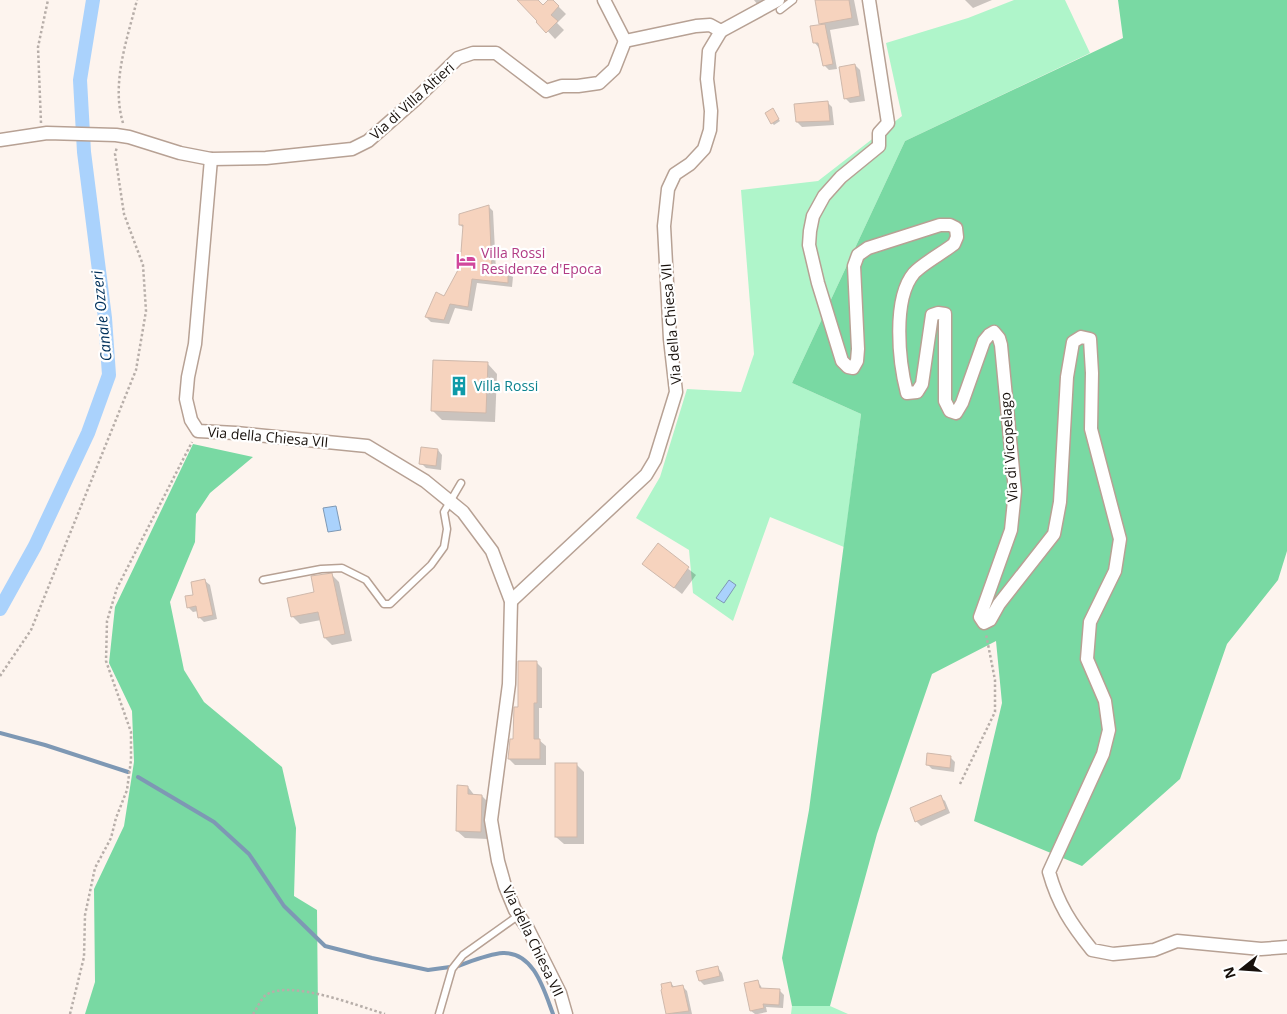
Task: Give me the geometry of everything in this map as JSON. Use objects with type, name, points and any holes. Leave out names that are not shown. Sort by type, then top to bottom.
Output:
[{"type":"street","points":[[604,0],[625,41],[696,26],[710,26],[721,32],[779,5]]},
{"type":"street","name":"Via di Vicopelago","points":[[869,0],[888,123],[879,134],[879,146],[840,177],[824,196],[813,216],[809,245],[818,283],[842,361],[848,367],[853,368],[857,361],[858,349],[854,266],[858,255],[868,248],[940,225],[950,225],[956,228],[957,237],[954,244],[914,273],[906,287],[901,305],[899,330],[902,374],[907,393],[916,392],[922,384],[932,315],[938,313],[946,314],[945,401],[950,411],[956,413],[962,404],[984,341],[994,332],[999,338],[1015,491],[1011,530],[980,617],[984,623],[990,620]]},
{"type":"street","name":"Via della Chiesa VII","points":[[511,601],[646,475],[655,460],[676,392],[670,339],[664,226],[665,203],[668,189],[675,174],[690,164],[704,149],[710,130],[711,112],[707,79],[709,51],[721,32]]},
{"type":"street","name":"Via di Villa Altieri","points":[[0,140],[43,134],[122,136],[180,153],[210,159],[266,158],[352,148],[368,141],[417,98],[458,58],[473,53],[496,53],[546,91],[562,86],[599,83],[614,69],[625,41]]},
{"type":"street","name":"Via della Chiesa VII","points":[[210,159],[195,344],[188,377],[186,399],[190,420],[198,431],[367,446],[425,481],[463,512],[492,551],[511,601],[509,684],[491,820],[498,861],[505,886],[518,915],[528,929],[560,993],[566,1014]]},
{"type":"street","points":[[990,620],[999,604],[1054,534],[1060,502],[1067,376],[1073,342],[1081,337],[1090,339],[1092,373],[1091,429],[1120,539],[1114,571],[1090,622],[1087,659],[1105,701],[1109,730],[1103,754],[1048,872],[1056,895],[1074,928],[1092,950],[1113,954],[1146,951],[1154,950],[1177,941],[1261,949],[1287,947]]},
{"type":"lane","points":[[779,5],[793,0]]},
{"type":"lane","points":[[263,580],[321,569],[342,568],[366,580],[384,604],[390,604],[431,565],[444,547],[447,530],[444,512],[460,483]]},
{"type":"lane","points":[[439,1014],[452,969],[462,955],[518,915]]},
{"type":"path","points":[[43,134],[38,47],[48,0]]},
{"type":"path","points":[[0,676],[31,630],[136,370],[146,311],[142,265],[123,206],[115,154],[122,136],[123,122],[118,100],[121,66],[137,0]]},
{"type":"path","points":[[70,1014],[84,957],[85,915],[95,868],[111,838],[116,818],[127,790],[131,760],[131,732],[106,661],[107,621],[117,588],[198,431]]},
{"type":"path","points":[[960,784],[995,712],[995,680],[986,635],[990,620]]},
{"type":"path","points":[[253,1014],[265,995],[282,989],[297,990],[329,997],[385,1014]]},
{"type":"green space","points":[[1014,0],[1065,0],[1090,53],[905,141],[792,383],[861,414],[844,547],[770,517],[733,621],[693,593],[689,550],[636,518],[660,477],[687,389],[741,392],[754,354],[741,190],[818,181],[902,116],[886,43],[968,18]]},
{"type":"green space","points":[[1118,0],[1287,0],[1287,551],[1278,580],[1227,644],[1180,779],[1082,866],[974,821],[1002,703],[996,641],[932,674],[877,834],[830,1006],[792,1006],[782,958],[809,810],[861,414],[792,383],[905,141],[1123,38]]},
{"type":"green space","points":[[193,444],[253,457],[210,493],[196,514],[195,542],[170,602],[184,670],[204,702],[282,767],[296,828],[294,896],[317,910],[318,1014],[85,1014],[95,982],[94,889],[124,826],[134,762],[132,711],[109,663],[115,607]]},
{"type":"green space","points":[[792,1006],[830,1006],[848,1014],[791,1014]]},
{"type":"water","points":[[336,506],[341,530],[328,532],[323,508]]},
{"type":"water","points":[[729,580],[736,585],[724,603],[716,598]]},
{"type":"building","points":[[517,0],[538,0],[543,5],[548,0],[553,0],[559,6],[551,15],[558,21],[546,33]]},
{"type":"building","points":[[815,0],[849,0],[852,18],[819,24]]},
{"type":"building","points":[[825,24],[833,64],[823,66],[818,43],[813,43],[810,26]]},
{"type":"building","points":[[855,64],[860,96],[844,99],[839,67]]},
{"type":"building","points":[[828,101],[830,121],[796,122],[794,104]]},
{"type":"building","points":[[773,108],[779,119],[771,124],[765,113]]},
{"type":"building","name":"Villa Rossi Residenze d'Epoca","points":[[489,205],[492,270],[508,271],[508,283],[472,279],[468,307],[450,304],[444,320],[425,317],[436,292],[444,296],[458,270],[463,225],[459,225],[459,214]]},
{"type":"building","name":"Villa Rossi","points":[[433,360],[488,362],[486,413],[431,411]]},
{"type":"building","points":[[421,447],[438,449],[436,466],[419,464]]},
{"type":"building","points":[[658,543],[689,567],[674,588],[642,564]]},
{"type":"building","points":[[332,573],[345,634],[324,638],[318,612],[291,617],[287,598],[314,592],[311,576]]},
{"type":"building","points":[[205,579],[213,615],[198,618],[196,606],[187,608],[185,596],[193,595],[191,582]]},
{"type":"building","points":[[518,661],[537,661],[537,703],[534,703],[534,739],[540,739],[540,759],[508,759],[510,739],[513,739],[514,707],[518,707]]},
{"type":"building","points":[[927,753],[951,756],[950,768],[926,765]]},
{"type":"building","points":[[555,763],[577,763],[577,837],[555,837]]},
{"type":"building","points":[[457,785],[468,786],[468,794],[482,795],[481,832],[456,831]]},
{"type":"building","points":[[941,795],[946,809],[915,822],[910,808]]},
{"type":"building","points":[[718,966],[720,976],[699,981],[696,971]]},
{"type":"building","points":[[758,980],[760,988],[780,989],[779,1005],[763,1004],[764,1008],[750,1011],[744,983]]},
{"type":"building","points":[[671,982],[672,987],[683,985],[689,1011],[666,1014],[661,984]]},
{"type":"waterway","name":"Canale Ozzeri","points":[[0,609],[35,546],[88,433],[109,375],[105,318],[84,152],[80,80],[93,0]]},
{"type":"waterway","points":[[0,733],[45,745],[128,772]]},
{"type":"waterway","points":[[138,777],[214,822],[249,854],[284,906],[325,946],[428,970],[450,967]]},
{"type":"waterway","points":[[458,966],[486,956],[503,953],[514,954],[523,959],[536,974],[553,1014]]},
{"type":"place","name":"Villa Rossi Residenze d'Epoca","points":[[466,261]]},
{"type":"place","name":"Villa Rossi","points":[[459,386]]}]
